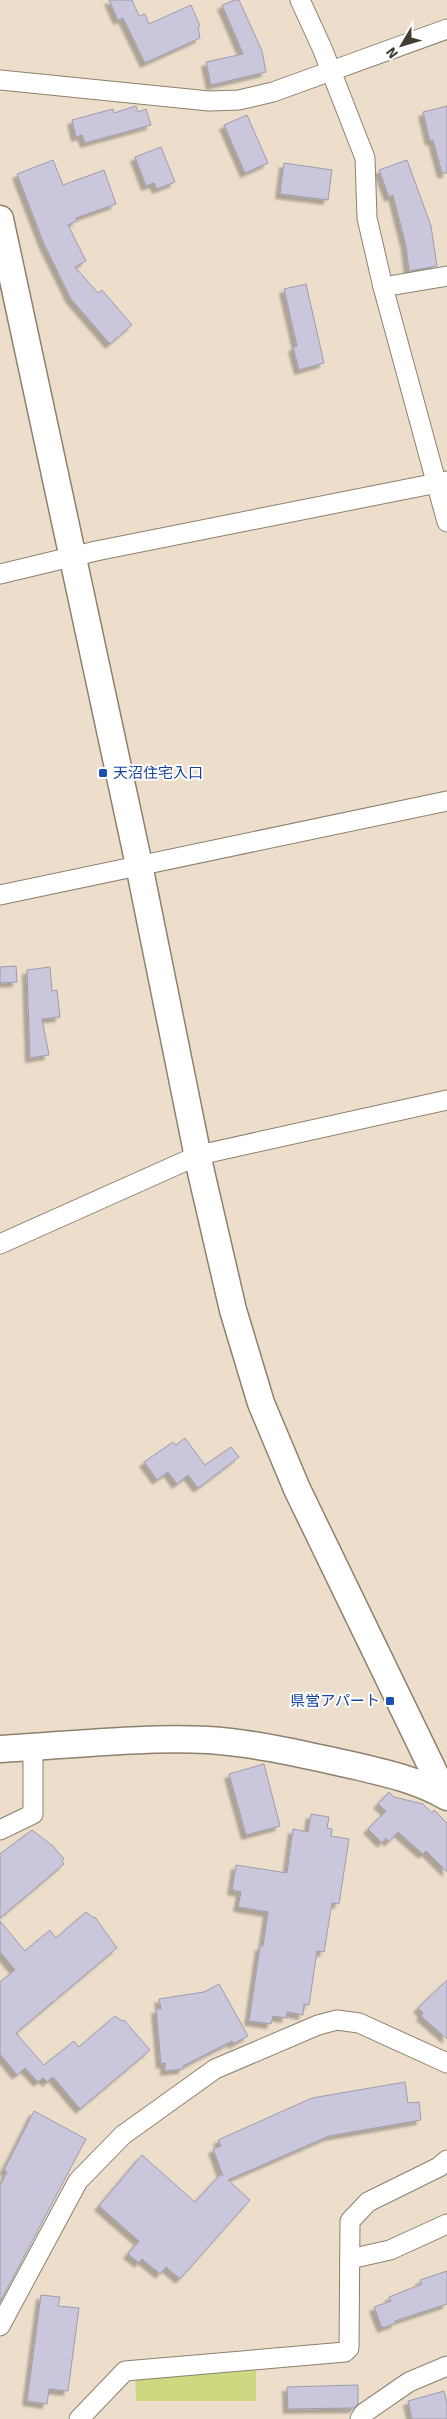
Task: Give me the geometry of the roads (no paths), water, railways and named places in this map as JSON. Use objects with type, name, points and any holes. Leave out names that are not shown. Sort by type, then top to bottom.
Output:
[{"type":"street","points":[[300,0],[365,158],[367,218],[384,287],[442,482],[447,522]]},
{"type":"street","points":[[0,80],[209,101],[240,100],[264,94],[447,29]]},
{"type":"street","points":[[0,219],[233,1310],[261,1403],[297,1489],[440,1783]]},
{"type":"street","points":[[384,287],[447,276]]},
{"type":"street","points":[[0,574],[72,557],[442,482]]},
{"type":"street","points":[[0,895],[447,801]]},
{"type":"street","points":[[0,1244],[199,1155],[447,1100]]},
{"type":"street","points":[[0,1749],[156,1739],[219,1741],[262,1746],[392,1775],[440,1783]]},
{"type":"street","points":[[0,1830],[33,1814],[33,1747]]},
{"type":"street","points":[[0,2326],[78,2181],[123,2135],[216,2069],[318,2025],[337,2020],[359,2023],[447,2063]]},
{"type":"street","points":[[79,2419],[125,2371],[345,2352],[349,2348],[350,2221],[368,2202],[439,2167],[447,2160]]},
{"type":"street","points":[[350,2259],[390,2250],[447,2224]]},
{"type":"street","points":[[360,2419],[364,2413],[410,2382],[447,2366]]},
{"type":"place","name":"天沼住宅入口","points":[[103,773]]},
{"type":"place","name":"県営アパート","points":[[390,1701]]}]
